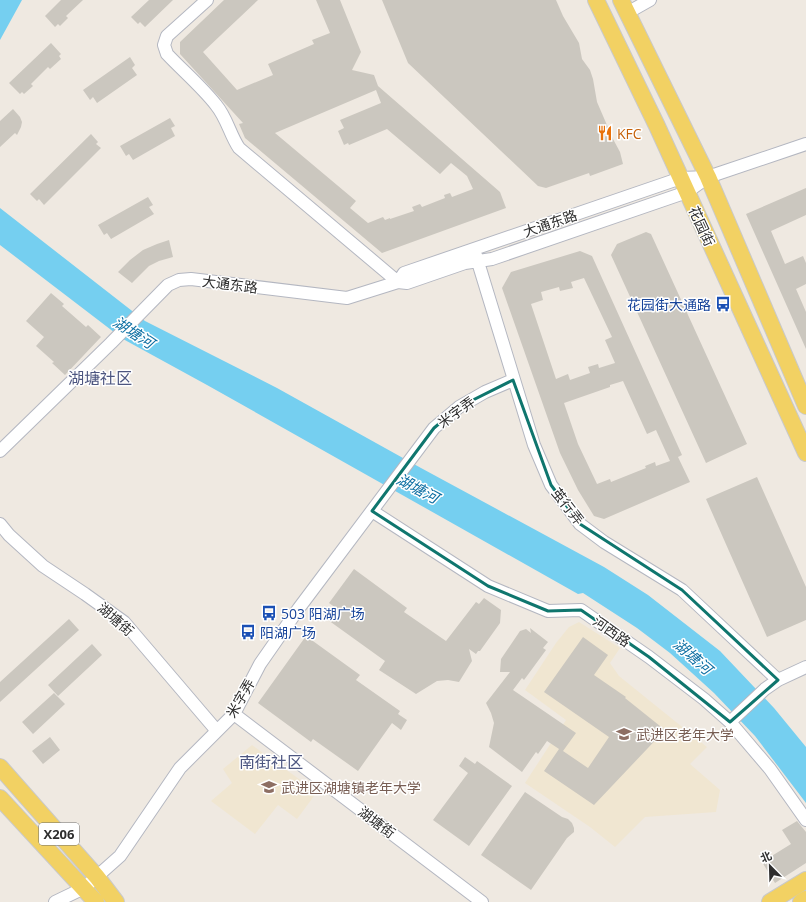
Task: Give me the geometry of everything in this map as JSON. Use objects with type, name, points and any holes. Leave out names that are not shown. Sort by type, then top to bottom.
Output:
[{"type":"main road","name":"花园街","points":[[596,0],[657,126],[806,453]]},
{"type":"main road","name":"花园街","points":[[624,6],[708,177],[806,406]]},
{"type":"main road","name":"X206","points":[[0,767],[97,877],[116,902]]},
{"type":"main road","name":"X206","points":[[0,798],[96,902]]},
{"type":"main road","points":[[770,902],[806,880]]},
{"type":"main road","points":[[801,902],[806,899]]},
{"type":"street","points":[[207,0],[167,36],[164,45],[167,54],[217,105],[233,139],[239,148],[398,282]]},
{"type":"street","points":[[624,6],[650,0]]},
{"type":"street","name":"大通东路","points":[[398,282],[404,273],[680,178],[708,177],[806,144]]},
{"type":"street","name":"大通东路","points":[[0,451],[168,285],[179,280],[191,279],[347,298],[398,282],[407,283],[465,263],[492,259],[687,192],[708,177]]},
{"type":"street","name":"茧行弄","points":[[474,249],[534,445],[551,485],[580,524],[604,542],[682,590],[778,680]]},
{"type":"street","name":"米字弄","points":[[55,902],[84,888],[120,856],[180,768],[234,714],[260,664],[299,608],[434,428],[459,407],[485,392],[513,380]]},
{"type":"street","name":"河西路","points":[[372,511],[488,586],[548,611],[581,610],[649,657],[732,720],[770,769],[806,820]]},
{"type":"street","name":"湖塘街","points":[[0,524],[9,535],[43,566],[124,622],[217,731]]},
{"type":"street","points":[[732,720],[765,689],[778,680],[806,668]]},
{"type":"street","name":"湖塘街","points":[[234,714],[482,902]]},
{"type":"highlighted area","points":[[513,380],[551,485],[580,524],[682,590],[778,680],[730,722],[649,657],[581,610],[548,611],[488,586],[372,511],[434,428],[459,407]]},
{"type":"shaded area","name":"武进区老年大学","points":[[579,622],[620,648],[610,663],[619,676],[707,747],[690,764],[720,790],[716,812],[645,817],[615,847],[590,827],[525,783],[566,720],[525,690],[556,643],[569,627]]},
{"type":"shaded area","name":"武进区湖塘镇老年大学","points":[[252,745],[317,792],[297,819],[278,805],[255,834],[211,801],[232,783],[223,769]]},
{"type":"water","points":[[0,0],[22,0],[0,40]]},
{"type":"water","name":"湖塘河","points":[[0,208],[145,321],[277,388],[604,567],[648,595],[720,651],[774,708],[806,747],[806,803],[755,736],[714,693],[670,653],[637,628],[583,593],[578,594],[123,339],[0,245]]},
{"type":"building","points":[[61,0],[83,0],[66,16],[68,18],[60,26],[58,24],[55,27],[45,16]]},
{"type":"building","points":[[149,0],[173,0],[145,27],[140,22],[138,24],[131,17]]},
{"type":"building","points":[[224,0],[258,0],[203,52],[237,90],[273,75],[268,64],[314,44],[312,40],[330,33],[316,0],[340,0],[361,52],[352,70],[374,75],[378,86],[500,192],[506,208],[382,253],[245,138],[239,124],[243,123],[180,54],[180,42]],"holes":[[[376,90],[381,103],[340,120],[344,128],[338,131],[344,145],[348,143],[349,145],[387,129],[440,174],[451,163],[467,176],[473,189],[452,197],[450,193],[444,195],[445,198],[422,207],[420,204],[412,207],[414,211],[385,220],[383,217],[368,223],[350,208],[356,201],[275,133]]]},
{"type":"building","points":[[382,0],[556,0],[563,16],[579,43],[582,59],[590,70],[593,79],[597,102],[620,152],[623,164],[590,176],[589,173],[546,188],[538,186],[408,63]]},
{"type":"building","points":[[51,43],[61,54],[59,56],[61,59],[50,69],[48,67],[31,84],[33,86],[24,94],[22,92],[20,94],[9,83]]},
{"type":"building","points":[[130,57],[135,65],[132,68],[137,75],[97,103],[93,97],[90,100],[83,90]]},
{"type":"building","points":[[13,109],[20,117],[22,122],[21,127],[17,135],[15,133],[0,147],[0,121]]},
{"type":"building","points":[[170,118],[175,126],[171,128],[175,136],[133,160],[129,154],[126,156],[120,146]]},
{"type":"building","points":[[91,134],[98,142],[96,144],[101,148],[44,205],[39,199],[37,201],[30,194]]},
{"type":"building","points":[[806,188],[806,215],[771,231],[785,264],[803,256],[806,263],[806,284],[796,289],[806,312],[806,349],[746,214]]},
{"type":"building","points":[[148,197],[153,205],[149,207],[154,214],[111,239],[107,233],[104,235],[98,225]]},
{"type":"building","points":[[646,232],[651,234],[747,444],[706,463],[611,255],[617,244]]},
{"type":"building","points":[[169,240],[173,257],[149,266],[132,283],[118,272],[143,250]]},
{"type":"building","points":[[580,251],[592,256],[682,455],[678,457],[690,482],[604,519],[594,516],[578,490],[560,453],[502,288],[511,272]],"holes":[[[584,278],[612,337],[605,340],[615,363],[599,368],[598,364],[588,367],[590,373],[570,380],[568,374],[556,379],[531,304],[543,300],[541,292],[559,287],[560,291],[573,288],[571,282]],[[623,381],[647,434],[656,430],[670,461],[656,466],[655,462],[645,466],[646,468],[611,482],[610,479],[597,484],[578,444],[564,403]]]},
{"type":"building","points":[[51,293],[64,304],[62,306],[86,327],[88,325],[101,337],[65,375],[52,363],[54,362],[36,346],[44,337],[26,321]]},
{"type":"building","points":[[757,477],[806,587],[806,620],[767,637],[706,499]]},
{"type":"building","points":[[354,569],[407,608],[404,612],[446,641],[476,602],[479,604],[484,598],[501,610],[500,623],[480,651],[476,654],[469,649],[472,661],[459,682],[448,680],[437,681],[416,694],[379,670],[385,661],[328,620],[336,608],[329,603]]},
{"type":"building","points":[[69,619],[79,630],[0,702],[0,682]]},
{"type":"building","points":[[530,628],[548,642],[543,648],[546,650],[524,680],[522,678],[513,690],[576,733],[563,751],[588,768],[609,737],[544,692],[583,637],[608,655],[594,675],[626,697],[625,698],[665,730],[594,805],[544,771],[559,749],[547,741],[538,754],[536,752],[522,772],[489,747],[494,723],[486,703],[510,672],[500,672],[501,659],[520,631],[526,629],[531,633]]},
{"type":"building","points":[[306,636],[360,675],[356,680],[400,711],[398,714],[407,720],[401,730],[392,723],[358,771],[313,739],[311,742],[258,703]]},
{"type":"building","points":[[92,644],[102,655],[58,696],[48,685]]},
{"type":"building","points":[[54,693],[65,704],[33,734],[22,722]]},
{"type":"building","points":[[50,737],[60,750],[43,764],[32,751]]},
{"type":"building","points":[[465,757],[475,764],[477,761],[512,786],[469,846],[433,820],[468,773],[459,766]]},
{"type":"building","points":[[525,792],[562,817],[568,819],[574,828],[574,832],[567,838],[531,890],[481,855]]},
{"type":"building","points":[[797,821],[806,832],[806,863],[775,883],[762,862],[791,844],[782,830]]},
{"type":"place","name":"KFC","points":[[605,133]]},
{"type":"place","name":"花园街大通路","points":[[723,304]]},
{"type":"place","name":"503 阳湖广场","points":[[269,613]]},
{"type":"place","name":"阳湖广场","points":[[248,632]]},
{"type":"place","name":"武进区老年大学","points":[[624,734]]},
{"type":"place","name":"武进区湖塘镇老年大学","points":[[269,787]]},
{"type":"district","name":"湖塘社区","points":[[100,378]]},
{"type":"district","name":"南街社区","points":[[271,762]]}]
